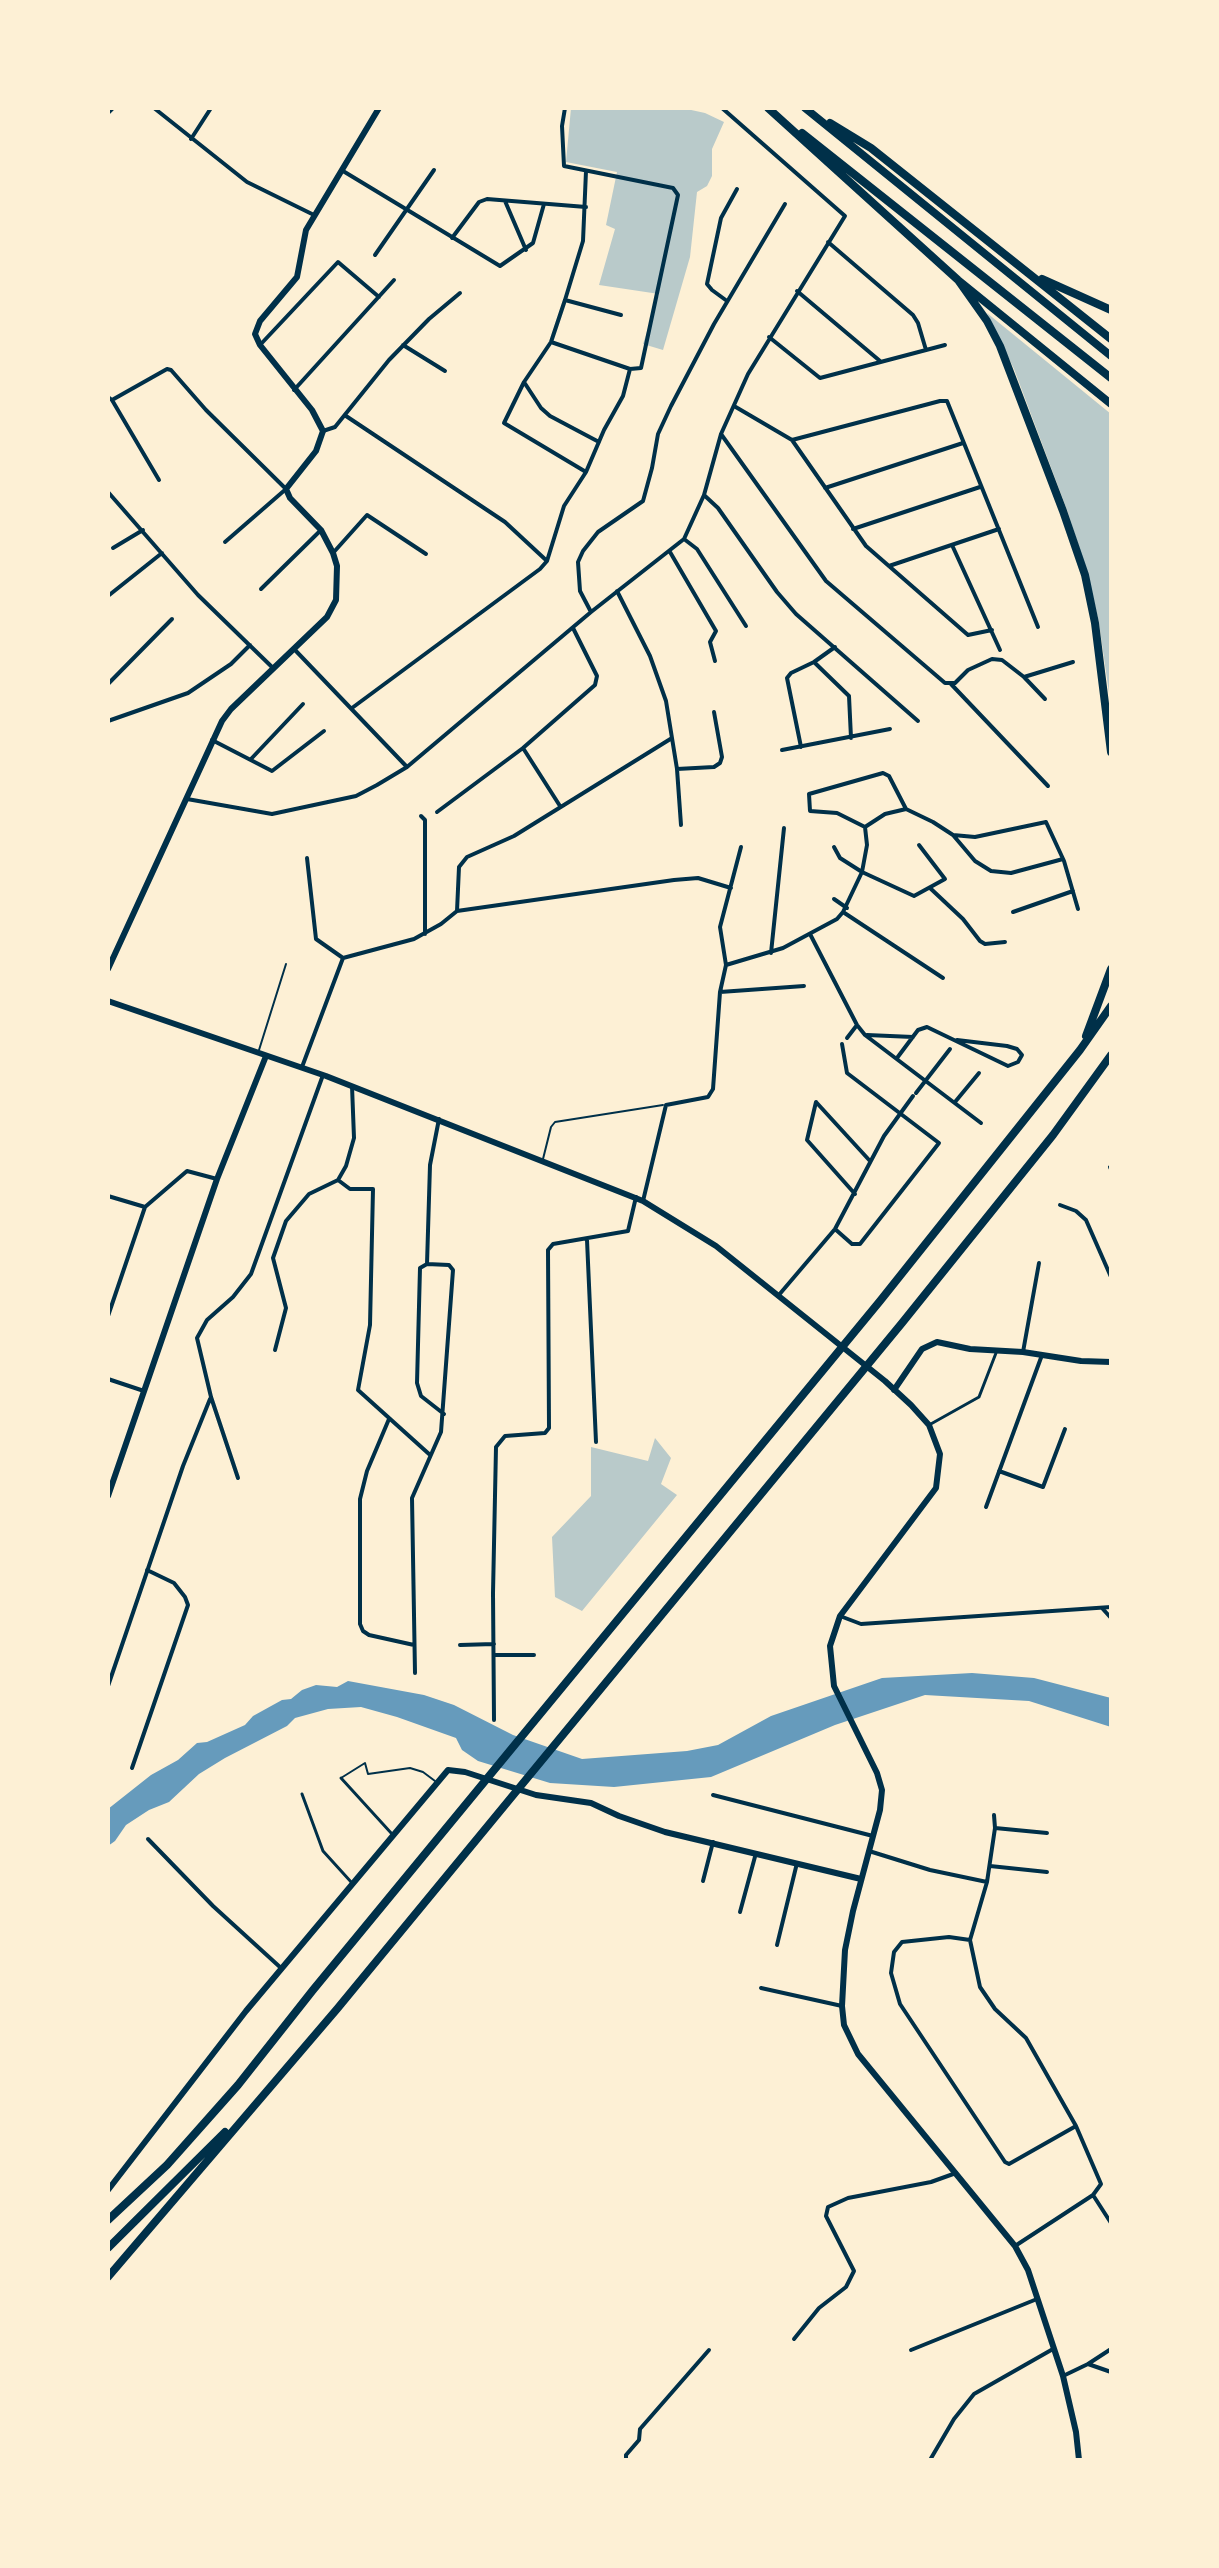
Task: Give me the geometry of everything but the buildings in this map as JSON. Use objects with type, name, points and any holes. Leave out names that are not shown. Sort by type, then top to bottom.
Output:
[{"type":"highway","points":[[769,108],[958,280],[1111,404]]},
{"type":"highway","points":[[769,108],[1111,378]]},
{"type":"highway","points":[[807,110],[871,148],[1111,339]]},
{"type":"highway","points":[[807,110],[1111,356]]},
{"type":"highway","points":[[1023,269],[1111,310]]},
{"type":"highway","points":[[958,280],[987,321],[1000,346],[1085,575],[1095,623],[1111,752]]},
{"type":"highway","points":[[1080,1050],[1111,969]]},
{"type":"highway","points":[[108,2220],[167,2165],[238,2085],[880,1301],[1080,1050],[1111,1006]]},
{"type":"highway","points":[[108,2277],[337,2009],[902,1323],[1111,1055]]},
{"type":"highway","points":[[1085,1092],[1111,1066]]},
{"type":"highway","points":[[108,2248],[258,2101]]},
{"type":"main road","points":[[108,969],[212,740],[231,709],[327,617],[336,600],[337,566],[333,553],[321,530],[290,498],[286,489],[316,451],[323,431],[312,410],[260,345],[255,334],[256,327],[297,277],[306,230],[379,108]]},
{"type":"main road","points":[[108,1001],[302,1067],[639,1199],[694,1231],[778,1296],[885,1381],[929,1425],[940,1454],[936,1488],[840,1616],[830,1646],[834,1686],[865,1747],[882,1790],[845,1950],[844,2025],[858,2054],[1015,2246],[1028,2270],[1063,2376],[1079,2460]]},
{"type":"main road","points":[[108,1496],[217,1179],[266,1056]]},
{"type":"main road","points":[[894,1390],[922,1349],[937,1342],[1111,1362]]},
{"type":"main road","points":[[108,2190],[281,1968],[445,1772],[454,1769],[536,1795],[591,1803],[665,1832],[861,1879]]},
{"type":"street","points":[[108,113],[113,108]]},
{"type":"street","points":[[154,108],[247,182],[314,215]]},
{"type":"street","points":[[191,139],[211,108]]},
{"type":"street","points":[[551,342],[639,370],[644,362],[678,195],[673,188],[567,168],[563,163],[565,108]]},
{"type":"street","points":[[187,799],[272,814],[356,796],[407,767],[591,612],[684,539],[704,495],[721,434],[734,406],[769,337],[845,216],[722,108]]},
{"type":"street","points":[[375,255],[434,170]]},
{"type":"street","points":[[343,171],[500,266],[526,250],[535,238],[544,204]]},
{"type":"street","points":[[586,171],[583,241],[565,300],[551,342],[524,382],[504,423],[586,472]]},
{"type":"street","points":[[727,301],[707,284],[721,218],[737,189]]},
{"type":"street","points":[[452,238],[482,200],[586,207]]},
{"type":"street","points":[[505,201],[526,250]]},
{"type":"street","points":[[591,612],[580,591],[578,562],[583,551],[598,532],[643,501],[658,434],[727,301],[785,204]]},
{"type":"street","points":[[828,242],[913,315],[926,350]]},
{"type":"street","points":[[260,345],[338,262],[379,297]]},
{"type":"street","points":[[294,390],[394,280]]},
{"type":"street","points":[[797,291],[880,361]]},
{"type":"street","points":[[323,431],[335,427],[346,416],[403,345],[460,293]]},
{"type":"street","points":[[565,300],[621,315]]},
{"type":"street","points":[[769,337],[820,378],[945,345]]},
{"type":"street","points":[[403,345],[445,371]]},
{"type":"street","points":[[159,480],[110,398],[167,369],[286,489],[225,542]]},
{"type":"street","points":[[352,708],[547,561],[564,506],[586,472],[623,396],[630,369]]},
{"type":"street","points":[[524,382],[550,416],[599,442]]},
{"type":"street","points":[[792,440],[947,401],[1038,627]]},
{"type":"street","points":[[734,406],[792,440],[866,546],[968,635],[992,630]]},
{"type":"street","points":[[346,416],[505,522],[547,561]]},
{"type":"street","points":[[721,434],[826,581],[945,683],[951,684],[1048,786]]},
{"type":"street","points":[[825,488],[963,443]]},
{"type":"street","points":[[853,529],[981,486]]},
{"type":"street","points":[[108,492],[198,595],[275,670]]},
{"type":"street","points":[[704,495],[718,508],[796,614],[918,721]]},
{"type":"street","points":[[333,553],[367,515],[426,554]]},
{"type":"street","points":[[889,566],[999,529]]},
{"type":"street","points":[[113,548],[143,530]]},
{"type":"street","points":[[261,589],[321,530]]},
{"type":"street","points":[[684,539],[697,549],[746,626]]},
{"type":"street","points":[[952,545],[1000,650]]},
{"type":"street","points":[[670,552],[716,631],[710,642],[715,661]]},
{"type":"street","points":[[108,596],[162,553]]},
{"type":"street","points":[[617,591],[661,683],[677,769],[681,825]]},
{"type":"street","points":[[108,684],[172,619]]},
{"type":"street","points":[[437,812],[523,748],[598,681],[573,628]]},
{"type":"street","points":[[108,721],[188,693],[231,664],[250,645]]},
{"type":"street","points":[[801,747],[787,678],[835,647]]},
{"type":"street","points":[[295,650],[407,767]]},
{"type":"street","points":[[951,684],[968,670],[992,659],[1002,660],[1045,699]]},
{"type":"street","points":[[814,662],[849,696],[851,738]]},
{"type":"street","points":[[1024,677],[1073,662]]},
{"type":"street","points":[[251,759],[303,704]]},
{"type":"street","points":[[677,769],[714,767],[720,763],[722,757],[714,712]]},
{"type":"street","points":[[782,750],[890,729]]},
{"type":"street","points":[[212,740],[272,771],[324,731]]},
{"type":"street","points":[[457,911],[462,861],[514,836],[672,738]]},
{"type":"street","points":[[523,748],[560,806]]},
{"type":"street","points":[[865,827],[837,813],[810,811],[809,794],[883,773],[889,776],[906,809],[953,835],[975,861],[991,871],[1011,873],[1063,859]]},
{"type":"street","points":[[865,827],[885,814],[906,809]]},
{"type":"street","points":[[421,816],[425,820],[425,934]]},
{"type":"street","points":[[953,835],[975,837],[1046,822],[1063,859],[1078,909]]},
{"type":"street","points":[[726,965],[771,953],[810,934],[845,910],[862,872],[867,845],[865,827]]},
{"type":"street","points":[[771,953],[784,828]]},
{"type":"street","points":[[834,847],[840,858],[862,872],[911,895],[945,879],[919,845]]},
{"type":"street","points":[[494,1720],[496,1447],[500,1440],[511,1434],[548,1431],[548,1250],[553,1244],[628,1231],[666,1105],[708,1097],[711,1093],[720,992],[726,965],[720,927],[741,847]]},
{"type":"street","points":[[307,858],[316,939],[343,958],[390,947],[425,934],[457,911],[674,880],[698,878],[731,888]]},
{"type":"street","points":[[930,888],[963,919],[980,941],[985,944],[1005,942]]},
{"type":"street","points":[[1013,912],[1073,891]]},
{"type":"street","points":[[834,899],[845,910],[943,978]]},
{"type":"street","points":[[810,934],[865,1035],[981,1123]]},
{"type":"street","points":[[302,1067],[343,958]]},
{"type":"street","points":[[720,992],[804,986]]},
{"type":"street","points":[[847,1038],[857,1025]]},
{"type":"street","points":[[897,1058],[922,1027],[957,1040],[1008,1066],[1018,1062],[1022,1055],[1017,1049],[1007,1046],[957,1040]]},
{"type":"street","points":[[865,1035],[913,1037]]},
{"type":"street","points":[[835,1229],[852,1244],[860,1244],[939,1143],[847,1073],[842,1044]]},
{"type":"street","points":[[778,1296],[835,1229],[870,1161],[900,1113],[950,1049]]},
{"type":"street","points":[[955,1103],[979,1073]]},
{"type":"street","points":[[238,1478],[211,1397],[197,1338],[207,1320],[233,1297],[251,1274],[323,1075]]},
{"type":"street","points":[[275,1350],[286,1308],[273,1258],[286,1221],[309,1194],[338,1180],[351,1154],[354,1138],[352,1086]]},
{"type":"street","points":[[855,1194],[807,1140],[816,1102],[870,1161]]},
{"type":"street","points":[[427,1264],[430,1165],[439,1119]]},
{"type":"street","points":[[108,1316],[145,1207],[187,1171],[217,1179]]},
{"type":"street","points":[[338,1180],[350,1189],[373,1189],[370,1325],[358,1390],[429,1454]]},
{"type":"street","points":[[108,1196],[145,1207]]},
{"type":"street","points":[[1060,1205],[1076,1211],[1086,1220],[1111,1277]]},
{"type":"street","points":[[587,1240],[596,1442]]},
{"type":"street","points":[[1023,1352],[1039,1263]]},
{"type":"street","points":[[415,1673],[412,1498],[441,1432],[444,1414],[453,1270],[449,1265],[427,1264],[420,1268],[417,1383],[421,1396],[444,1414]]},
{"type":"street","points":[[929,1425],[979,1397],[997,1351]]},
{"type":"street","points":[[986,1507],[1042,1355]]},
{"type":"street","points":[[108,1379],[144,1391]]},
{"type":"street","points":[[108,1686],[211,1397]]},
{"type":"street","points":[[389,1419],[367,1471],[360,1499],[360,1624],[369,1635],[414,1645]]},
{"type":"street","points":[[999,1471],[1043,1487],[1065,1429]]},
{"type":"street","points":[[132,1768],[188,1605],[174,1583],[147,1570]]},
{"type":"street","points":[[840,1616],[861,1624],[1111,1607]]},
{"type":"street","points":[[1102,1608],[1111,1618]]},
{"type":"street","points":[[460,1645],[494,1644]]},
{"type":"street","points":[[494,1655],[534,1655]]},
{"type":"street","points":[[341,1778],[392,1834]]},
{"type":"street","points":[[302,1794],[323,1851],[352,1883]]},
{"type":"street","points":[[713,1795],[873,1836]]},
{"type":"street","points":[[994,1815],[987,1882],[970,1940],[980,1987],[995,2009],[1026,2038],[1076,2126],[1101,2184],[1093,2195],[1015,2246]]},
{"type":"street","points":[[995,1828],[1047,1833]]},
{"type":"street","points":[[148,1839],[213,1906],[281,1968]]},
{"type":"street","points":[[703,1881],[713,1842]]},
{"type":"street","points":[[868,1851],[930,1870],[987,1882]]},
{"type":"street","points":[[740,1912],[756,1853]]},
{"type":"street","points":[[777,1945],[797,1863]]},
{"type":"street","points":[[990,1866],[1047,1872]]},
{"type":"street","points":[[970,1940],[949,1937],[902,1942],[894,1952],[891,1973],[900,2004],[1005,2162],[1009,2164],[1076,2126]]},
{"type":"street","points":[[761,1988],[842,2006]]},
{"type":"street","points":[[794,2339],[819,2308],[846,2287],[854,2271],[826,2216],[828,2207],[848,2198],[931,2182],[956,2173]]},
{"type":"street","points":[[1093,2195],[1111,2223]]},
{"type":"street","points":[[911,2350],[1037,2299]]},
{"type":"street","points":[[930,2460],[954,2419],[974,2394],[1053,2349]]},
{"type":"street","points":[[1063,2376],[1111,2349]]},
{"type":"street","points":[[626,2460],[626,2455],[639,2440],[640,2429],[709,2350]]},
{"type":"street","points":[[1088,2364],[1111,2372]]},
{"type":"lane","points":[[258,1053],[286,964]]},
{"type":"lane","points":[[543,1160],[555,1122],[666,1105]]},
{"type":"lane","points":[[341,1778],[365,1763],[368,1774],[410,1768],[423,1772],[436,1782]]},
{"type":"shaded area","points":[[571,108],[682,108],[705,113],[724,122],[712,149],[712,176],[707,186],[697,192],[690,257],[663,350],[643,344],[659,294],[599,285],[615,229],[606,225],[617,172],[566,162]]},
{"type":"shaded area","points":[[987,313],[1111,414],[1111,707],[1099,623],[1088,574],[1014,369]]},
{"type":"shaded area","points":[[655,1438],[671,1458],[661,1484],[677,1495],[582,1611],[555,1597],[552,1537],[591,1496],[591,1447],[648,1461]]},
{"type":"water","points":[[972,1673],[1034,1678],[1111,1698],[1111,1727],[1029,1701],[925,1695],[835,1725],[711,1777],[614,1787],[550,1783],[478,1761],[462,1750],[456,1738],[397,1717],[361,1707],[328,1709],[295,1718],[287,1726],[199,1774],[169,1802],[126,1825],[108,1846],[108,1809],[151,1775],[178,1760],[197,1743],[207,1742],[245,1725],[253,1716],[316,1685],[337,1687],[348,1681],[424,1695],[454,1705],[513,1735],[582,1759],[687,1751],[718,1745],[771,1716],[882,1678]]}]
